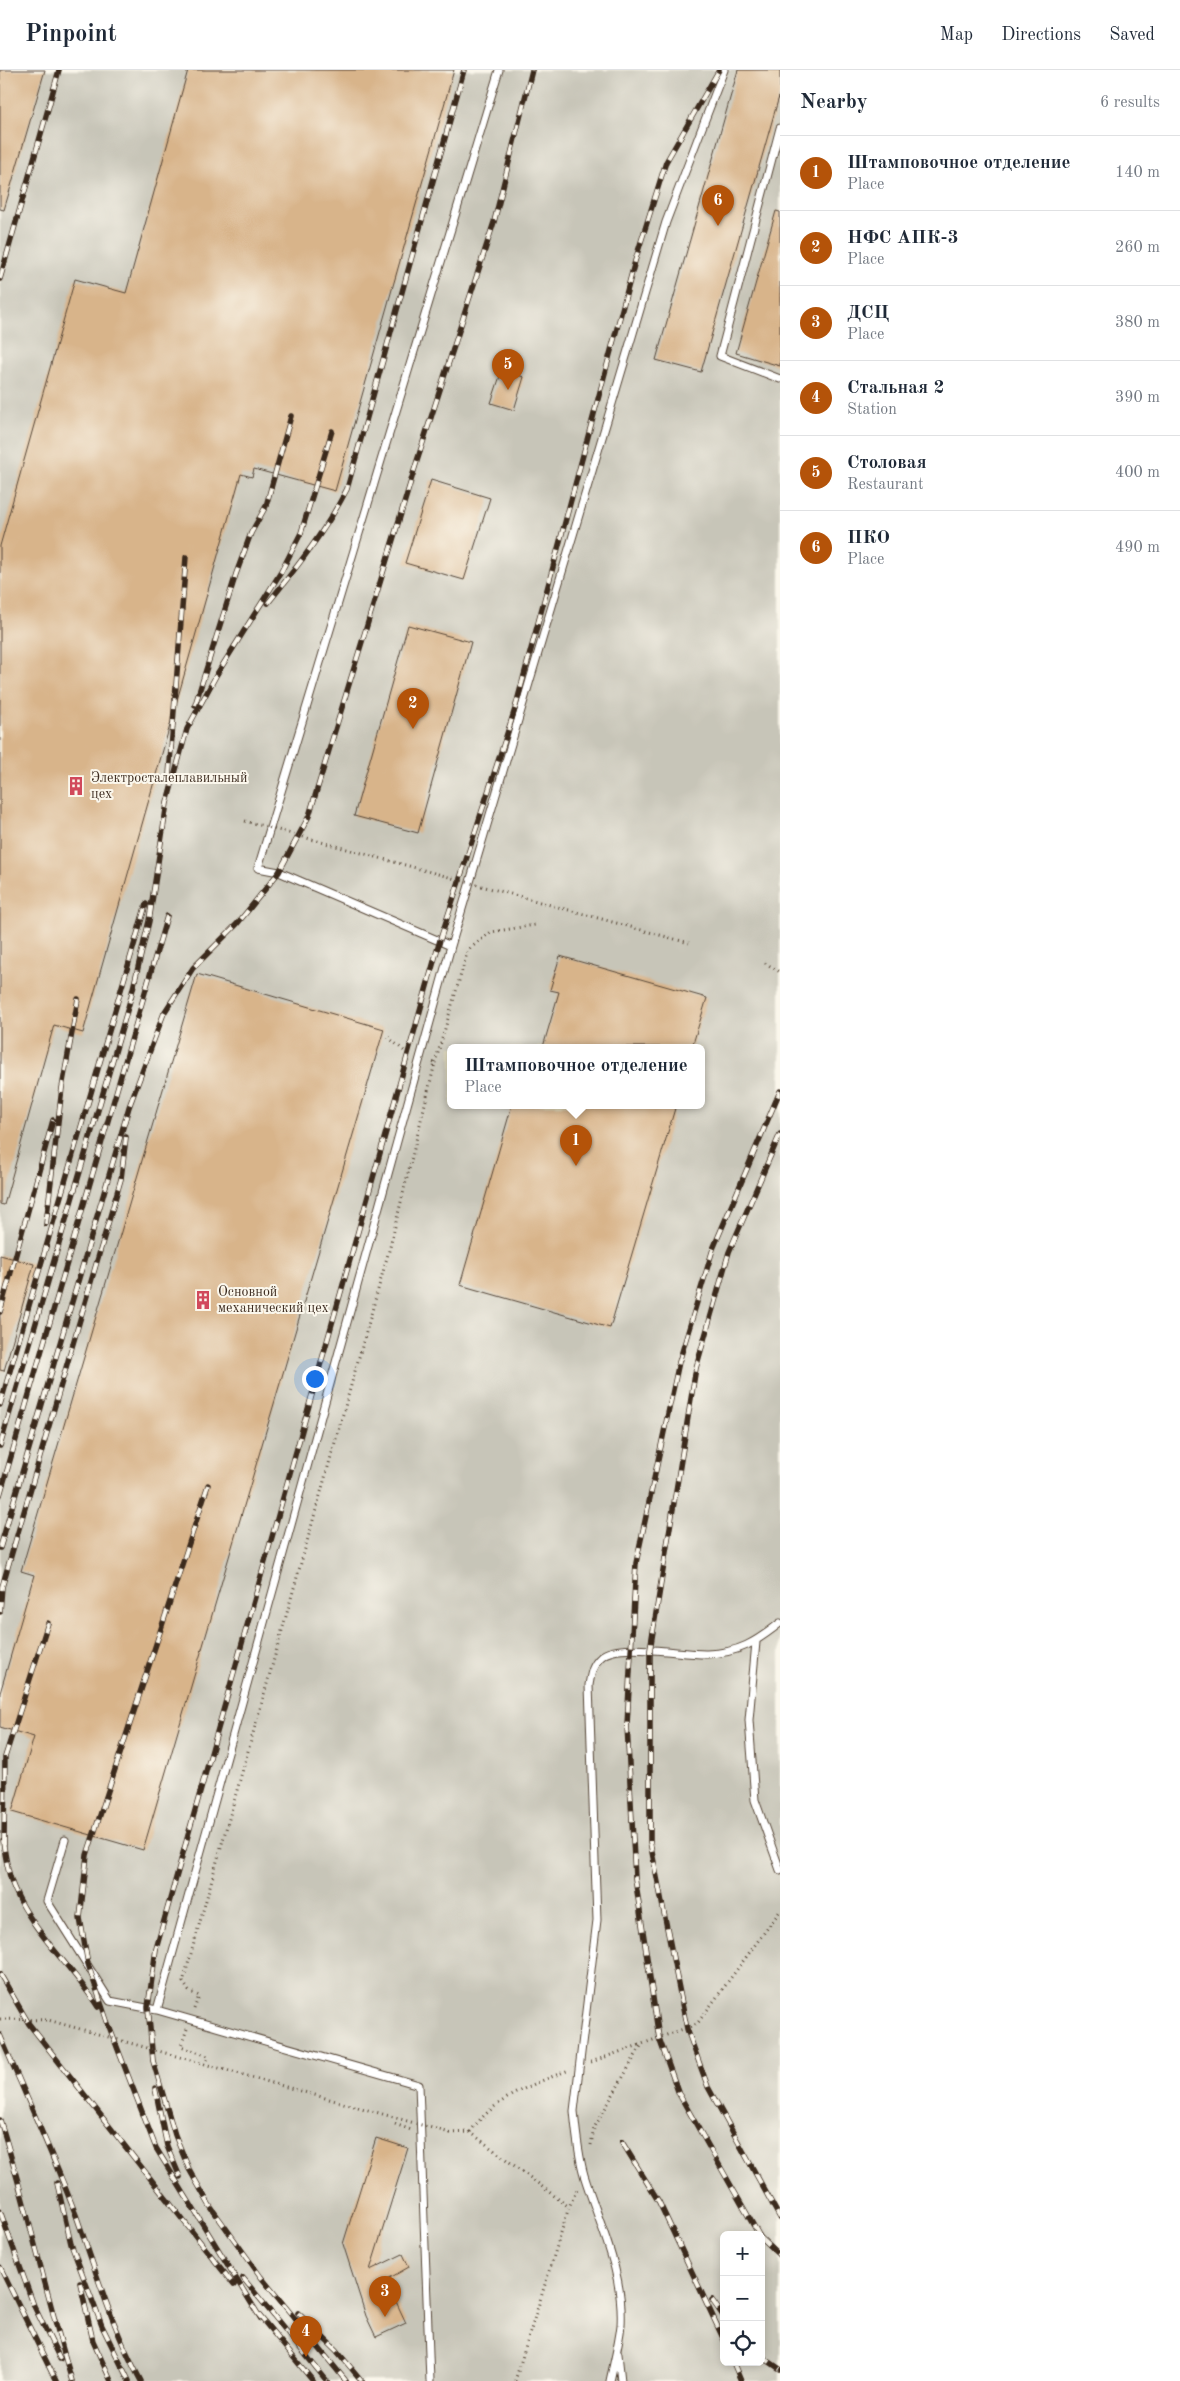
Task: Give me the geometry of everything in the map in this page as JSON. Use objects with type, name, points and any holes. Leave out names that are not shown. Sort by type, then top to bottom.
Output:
[{"type":"lane","points":[[451,946],[279,872],[258,868],[499,70]]},
{"type":"lane","points":[[157,2010],[451,946],[666,222],[724,70]]},
{"type":"lane","points":[[780,128],[720,356],[780,379]]},
{"type":"lane","points":[[610,2381],[618,2350],[621,2324],[619,2291],[614,2261],[584,2174],[576,2139],[574,2111],[597,1920],[589,1685],[593,1666],[602,1655],[631,1648],[707,1654],[730,1651],[756,1642],[780,1623]]},
{"type":"lane","points":[[756,1642],[750,1720],[755,1800],[780,1870]]},
{"type":"lane","points":[[65,1840],[47,1901],[110,2000],[157,2010],[419,2085],[430,2381]]},
{"type":"lane","points":[[618,2350],[621,2381]]},
{"type":"path","points":[[245,821],[689,943]]},
{"type":"path","points":[[206,2064],[208,2056],[181,2046],[199,1996],[189,1991],[184,1982],[390,1247],[435,1063],[468,950],[492,932],[535,925]]},
{"type":"path","points":[[765,963],[780,972]]},
{"type":"path","points":[[388,1037],[408,1056],[435,1063]]},
{"type":"path","points":[[686,2029],[697,2024],[780,1911]]},
{"type":"path","points":[[0,2019],[48,2020],[450,2132],[470,2132],[569,2207]]},
{"type":"path","points":[[470,2132],[479,2119],[512,2094],[579,2066],[642,2044]]},
{"type":"shaded area","points":[[0,70],[780,70],[780,2381],[0,2381]]},
{"type":"building","points":[[0,70],[45,70],[4,210],[0,209]]},
{"type":"building","name":"Электросталеплавильный цех","points":[[188,70],[454,70],[335,491],[254,469],[252,477],[241,474],[83,1033],[54,1025],[4,1205],[0,1204],[0,546],[75,279],[126,293]]},
{"type":"building","points":[[738,70],[780,70],[780,93],[701,372],[656,360]]},
{"type":"building","points":[[776,211],[780,212],[780,366],[736,353]]},
{"type":"building","points":[[502,370],[524,377],[514,410],[491,403]]},
{"type":"building","points":[[431,480],[490,498],[464,580],[405,563]]},
{"type":"building","points":[[408,625],[471,642],[418,833],[354,816]]},
{"type":"building","points":[[560,956],[707,998],[693,1044],[544,1044],[559,992],[550,990]]},
{"type":"building","name":"Основной механический цех","points":[[197,974],[384,1029],[143,1850],[12,1812],[34,1737],[0,1727],[0,1693],[34,1575],[21,1571]]},
{"type":"building","points":[[511,1109],[675,1109],[610,1328],[460,1285]]},
{"type":"building","points":[[0,1255],[34,1264],[4,1371],[0,1370]]},
{"type":"building","points":[[376,2138],[408,2148],[370,2270],[403,2254],[409,2267],[386,2280],[406,2323],[376,2337],[366,2316],[343,2244]]},
{"type":"railway","points":[[0,279],[59,70]]},
{"type":"railway","points":[[268,603],[320,534],[347,489],[464,70]]},
{"type":"railway","points":[[0,1548],[129,1107],[164,1013],[193,968],[237,924],[279,872],[309,816],[417,461],[494,222],[532,70]]},
{"type":"railway","points":[[346,2381],[261,2277],[210,2206],[189,2169],[175,2135],[153,2061],[148,2007],[156,1949],[440,940],[515,709],[635,261],[666,162],[719,70]]},
{"type":"railway","points":[[195,705],[236,574],[251,533],[266,506],[291,416]]},
{"type":"railway","points":[[0,1446],[131,997],[149,921],[167,803],[187,729],[217,674],[281,572],[301,533],[332,431]]},
{"type":"railway","points":[[169,775],[186,557]]},
{"type":"railway","points":[[0,1405],[146,904]]},
{"type":"railway","points":[[0,1495],[167,916]]},
{"type":"railway","points":[[46,1224],[62,1088],[78,999]]},
{"type":"railway","points":[[757,2231],[679,2094],[659,2038],[635,1878],[627,1725],[636,1563],[679,1362],[713,1249],[780,1091]]},
{"type":"railway","points":[[0,1312],[53,1120]]},
{"type":"railway","points":[[780,1134],[729,1252],[696,1368],[650,1650],[650,1842],[687,2029],[708,2087],[780,2218]]},
{"type":"railway","points":[[0,1612],[2,1587],[121,1179],[126,1137]]},
{"type":"railway","points":[[208,1485],[87,1855],[80,1918],[88,1964],[107,2021],[156,2148],[261,2319]]},
{"type":"railway","points":[[4,1845],[5,1757],[48,1623]]},
{"type":"railway","points":[[3,1840],[10,1877],[31,1920],[77,1977],[98,2007]]},
{"type":"railway","points":[[0,1974],[29,2024],[234,2285]]},
{"type":"railway","points":[[0,2035],[67,2192],[121,2341],[141,2381]]},
{"type":"railway","points":[[155,2088],[167,2146],[180,2177]]},
{"type":"railway","points":[[0,2120],[72,2381]]},
{"type":"railway","points":[[622,2142],[659,2202],[720,2332]]},
{"type":"railway","points":[[57,2183],[71,2244],[102,2326],[129,2381]]},
{"type":"railway","points":[[0,2211],[34,2306],[60,2359]]},
{"type":"railway","points":[[765,2242],[780,2256]]},
{"type":"railway","points":[[0,2267],[56,2381]]},
{"type":"railway","points":[[243,2278],[327,2381]]},
{"type":"railway","points":[[80,2283],[93,2341],[111,2381]]},
{"type":"railway","points":[[712,2300],[720,2311]]},
{"type":"railway","points":[[298,2313],[336,2350],[362,2381]]},
{"type":"railway","points":[[258,2314],[313,2381]]},
{"type":"railway","points":[[765,2359],[780,2369]]},
{"type":"railway","points":[[735,2366],[741,2381]]},
{"type":"place","name":"ПКО","points":[[718,226]]},
{"type":"place","name":"Столовая","points":[[508,390]]},
{"type":"place","name":"НФС АПК-3","points":[[413,729]]},
{"type":"place","name":"Электросталеплавильный цех","points":[[76,786]]},
{"type":"place","name":"Штамповочное отделение","points":[[576,1166]]},
{"type":"place","name":"Основной механический цех","points":[[203,1300]]},
{"type":"place","name":"ДСЦ","points":[[385,2317]]},
{"type":"place","name":"Стальная 2","points":[[306,2357]]}]
